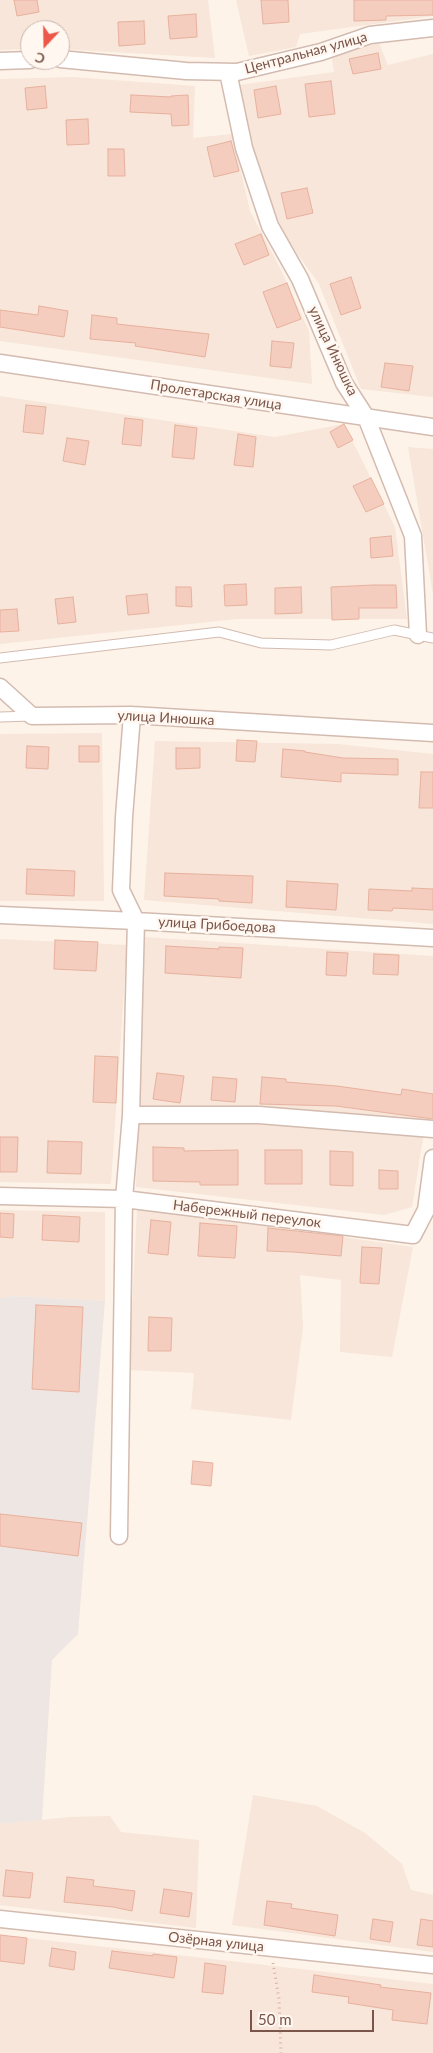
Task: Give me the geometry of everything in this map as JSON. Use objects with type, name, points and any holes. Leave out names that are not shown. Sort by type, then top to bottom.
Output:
[{"type":"street","name":"Центральная улица","points":[[70,60],[186,71],[237,72],[321,52],[370,35],[433,28]]},
{"type":"street","points":[[0,61],[20,60]]},
{"type":"street","name":"улица Инюшка","points":[[228,72],[244,148],[270,226],[300,279],[344,383],[366,417],[413,536],[426,636]]},
{"type":"street","name":"Пролетарская улица","points":[[0,363],[433,427]]},
{"type":"street","points":[[0,687],[32,716]]},
{"type":"street","name":"улица Инюшка","points":[[32,716],[132,715],[433,733]]},
{"type":"street","points":[[119,1536],[124,1199],[131,1115],[136,921],[121,890],[124,818],[132,715]]},
{"type":"street","name":"улица Грибоедова","points":[[0,915],[433,938]]},
{"type":"street","points":[[131,1115],[259,1115],[433,1129]]},
{"type":"street","name":"Набережный переулок","points":[[0,1196],[124,1199],[413,1235],[426,1210],[433,1158]]},
{"type":"street","name":"Озёрная улица","points":[[0,1919],[433,1964]]},
{"type":"lane","name":"улица Инюшка","points":[[0,658],[219,632],[261,643],[331,645],[394,630],[426,636]]},
{"type":"lane","points":[[0,717],[32,716]]},
{"type":"path","points":[[270,1947],[279,1999],[281,2053]]},
{"type":"shaded area","points":[[0,0],[208,0],[215,58],[70,50],[70,20],[20,20],[20,49],[0,50]]},
{"type":"shaded area","points":[[236,0],[433,0],[433,16],[300,34],[296,47],[249,56]]},
{"type":"shaded area","points":[[379,43],[388,65],[433,54],[433,397],[361,389],[319,284],[284,235],[256,162],[239,85],[334,72],[331,54]]},
{"type":"shaded area","points":[[73,77],[195,86],[193,138],[232,134],[250,211],[279,266],[309,331],[312,384],[0,341],[0,79]]},
{"type":"shaded area","points":[[0,396],[275,437],[344,424],[395,527],[407,619],[237,619],[0,644]]},
{"type":"shaded area","points":[[408,447],[433,449],[433,594]]},
{"type":"shaded area","points":[[102,733],[104,901],[0,901],[0,734]]},
{"type":"shaded area","points":[[155,741],[338,744],[433,754],[433,924],[144,900]]},
{"type":"shaded area","points":[[144,937],[433,956],[433,1130],[423,1138],[412,1207],[384,1215],[136,1187]]},
{"type":"shaded area","points":[[0,939],[127,945],[111,1184],[0,1182]]},
{"type":"shaded area","points":[[137,1208],[413,1247],[392,1357],[340,1352],[341,1280],[300,1275],[303,1327],[291,1420],[191,1409],[194,1373],[129,1370]]},
{"type":"shaded area","points":[[0,1210],[105,1212],[105,1301],[13,1296],[0,1298]]},
{"type":"shaded area","points":[[13,1296],[105,1301],[78,1634],[52,1660],[42,1820],[0,1824],[0,1298]]},
{"type":"shaded area","points":[[253,1795],[317,1806],[365,1833],[402,1864],[411,1890],[433,1895],[433,1952],[232,1925]]},
{"type":"shaded area","points":[[110,1816],[121,1832],[199,1840],[196,1928],[0,1905],[0,1824],[70,1817]]},
{"type":"shaded area","points":[[0,1935],[433,1984],[433,2053],[0,2053]]},
{"type":"building","points":[[14,0],[37,0],[39,12],[17,16]]},
{"type":"building","points":[[261,0],[288,0],[289,22],[263,24]]},
{"type":"building","points":[[354,0],[433,0],[433,15],[386,16],[386,20],[354,21]]},
{"type":"building","points":[[196,14],[197,37],[170,39],[168,16]]},
{"type":"building","points":[[144,21],[145,44],[119,46],[118,22]]},
{"type":"building","points":[[378,53],[381,69],[353,74],[349,59]]},
{"type":"building","points":[[331,81],[335,114],[309,117],[305,84]]},
{"type":"building","points":[[45,86],[47,108],[27,110],[25,88]]},
{"type":"building","points":[[276,86],[281,114],[258,118],[254,90]]},
{"type":"building","points":[[131,95],[171,97],[188,95],[189,125],[172,126],[171,114],[130,112]]},
{"type":"building","points":[[88,119],[89,144],[67,145],[66,120]]},
{"type":"building","points":[[231,141],[239,171],[214,177],[207,147]]},
{"type":"building","points":[[108,149],[124,149],[125,176],[108,176]]},
{"type":"building","points":[[307,188],[313,213],[287,219],[281,193]]},
{"type":"building","points":[[261,234],[269,255],[244,265],[235,244]]},
{"type":"building","points":[[351,277],[361,308],[341,315],[330,284]]},
{"type":"building","points":[[287,283],[301,319],[277,328],[263,292]]},
{"type":"building","points":[[39,306],[68,311],[64,337],[0,327],[0,310],[38,315]]},
{"type":"building","points":[[92,315],[117,318],[117,324],[209,334],[205,357],[135,346],[136,343],[90,339]]},
{"type":"building","points":[[272,341],[294,343],[291,368],[270,366]]},
{"type":"building","points":[[385,363],[413,366],[409,391],[381,387]]},
{"type":"building","points":[[26,405],[46,407],[43,434],[23,432]]},
{"type":"building","points":[[125,418],[143,420],[141,446],[122,444]]},
{"type":"building","points":[[344,424],[353,440],[338,448],[330,432]]},
{"type":"building","points":[[175,425],[197,428],[194,459],[172,457]]},
{"type":"building","points":[[238,434],[256,437],[253,467],[234,465]]},
{"type":"building","points":[[67,438],[89,441],[85,465],[63,461]]},
{"type":"building","points":[[371,478],[384,504],[366,512],[353,486]]},
{"type":"building","points":[[391,536],[393,556],[371,558],[370,538]]},
{"type":"building","points":[[246,584],[247,605],[225,606],[224,585]]},
{"type":"building","points":[[396,585],[397,608],[359,608],[359,619],[332,620],[331,587]]},
{"type":"building","points":[[176,587],[191,587],[192,607],[176,606]]},
{"type":"building","points":[[301,587],[302,613],[275,614],[275,588]]},
{"type":"building","points":[[147,594],[149,613],[128,615],[126,596]]},
{"type":"building","points":[[73,597],[76,622],[58,624],[55,599]]},
{"type":"building","points":[[17,609],[19,631],[0,632],[0,610]]},
{"type":"building","points":[[237,740],[257,741],[255,762],[236,761]]},
{"type":"building","points":[[27,746],[49,747],[48,769],[26,768]]},
{"type":"building","points":[[79,746],[99,746],[99,762],[79,762]]},
{"type":"building","points":[[176,748],[200,748],[200,768],[176,769]]},
{"type":"building","points":[[283,749],[343,758],[398,759],[398,775],[341,773],[341,782],[281,777]]},
{"type":"building","points":[[421,772],[433,772],[433,808],[419,808]]},
{"type":"building","points":[[27,869],[75,871],[74,896],[26,894]]},
{"type":"building","points":[[165,873],[253,876],[252,903],[164,896]]},
{"type":"building","points":[[287,881],[338,884],[336,910],[286,907]]},
{"type":"building","points":[[412,888],[433,889],[433,910],[393,908],[392,911],[368,910],[369,889],[412,891]]},
{"type":"building","points":[[55,940],[98,942],[96,971],[54,969]]},
{"type":"building","points":[[166,946],[219,949],[219,947],[243,948],[241,978],[165,973]]},
{"type":"building","points":[[327,952],[348,953],[346,976],[326,975]]},
{"type":"building","points":[[374,954],[399,955],[398,975],[373,974]]},
{"type":"building","points":[[95,1056],[118,1057],[116,1103],[93,1102]]},
{"type":"building","points":[[157,1073],[184,1076],[180,1103],[153,1099]]},
{"type":"building","points":[[213,1077],[237,1079],[235,1102],[211,1100]]},
{"type":"building","points":[[262,1077],[286,1079],[286,1082],[337,1086],[401,1095],[402,1089],[433,1094],[433,1119],[336,1106],[260,1104]]},
{"type":"building","points":[[0,1137],[18,1137],[17,1172],[0,1172]]},
{"type":"building","points":[[48,1141],[82,1142],[81,1174],[47,1173]]},
{"type":"building","points":[[153,1147],[184,1148],[184,1151],[238,1150],[238,1185],[200,1185],[200,1182],[153,1181]]},
{"type":"building","points":[[265,1150],[302,1150],[302,1184],[265,1184]]},
{"type":"building","points":[[330,1151],[353,1152],[353,1186],[330,1185]]},
{"type":"building","points":[[379,1170],[398,1171],[398,1189],[379,1189]]},
{"type":"building","points":[[0,1213],[14,1214],[13,1238],[0,1237]]},
{"type":"building","points":[[43,1215],[80,1217],[79,1242],[42,1240]]},
{"type":"building","points":[[151,1220],[171,1222],[168,1255],[148,1253]]},
{"type":"building","points":[[200,1223],[237,1226],[235,1258],[198,1256]]},
{"type":"building","points":[[268,1228],[343,1236],[341,1256],[267,1251]]},
{"type":"building","points":[[362,1247],[382,1248],[379,1284],[360,1283]]},
{"type":"building","points":[[36,1305],[83,1307],[79,1392],[32,1389]]},
{"type":"building","points":[[149,1317],[172,1318],[171,1351],[148,1351]]},
{"type":"building","points":[[193,1461],[213,1463],[211,1486],[191,1484]]},
{"type":"building","points":[[0,1514],[82,1523],[78,1556],[0,1546]]},
{"type":"building","points":[[6,1870],[33,1873],[30,1898],[3,1896]]},
{"type":"building","points":[[67,1877],[94,1880],[93,1886],[135,1891],[132,1911],[64,1902]]},
{"type":"building","points":[[164,1889],[192,1893],[189,1917],[160,1913]]},
{"type":"building","points":[[267,1901],[292,1904],[291,1908],[338,1915],[335,1936],[264,1925]]},
{"type":"building","points":[[373,1919],[393,1922],[390,1942],[370,1939]]},
{"type":"building","points":[[421,1919],[433,1921],[433,1947],[417,1945]]},
{"type":"building","points":[[0,1935],[27,1938],[24,1964],[0,1961]]},
{"type":"building","points":[[52,1948],[76,1952],[74,1970],[49,1966]]},
{"type":"building","points":[[112,1951],[177,1957],[174,1978],[109,1968]]},
{"type":"building","points":[[205,1963],[226,1966],[223,1994],[202,1992]]},
{"type":"building","points":[[314,1975],[381,1985],[380,1987],[431,1993],[427,2024],[392,2020],[393,2010],[348,2003],[349,1997],[312,1992]]}]
